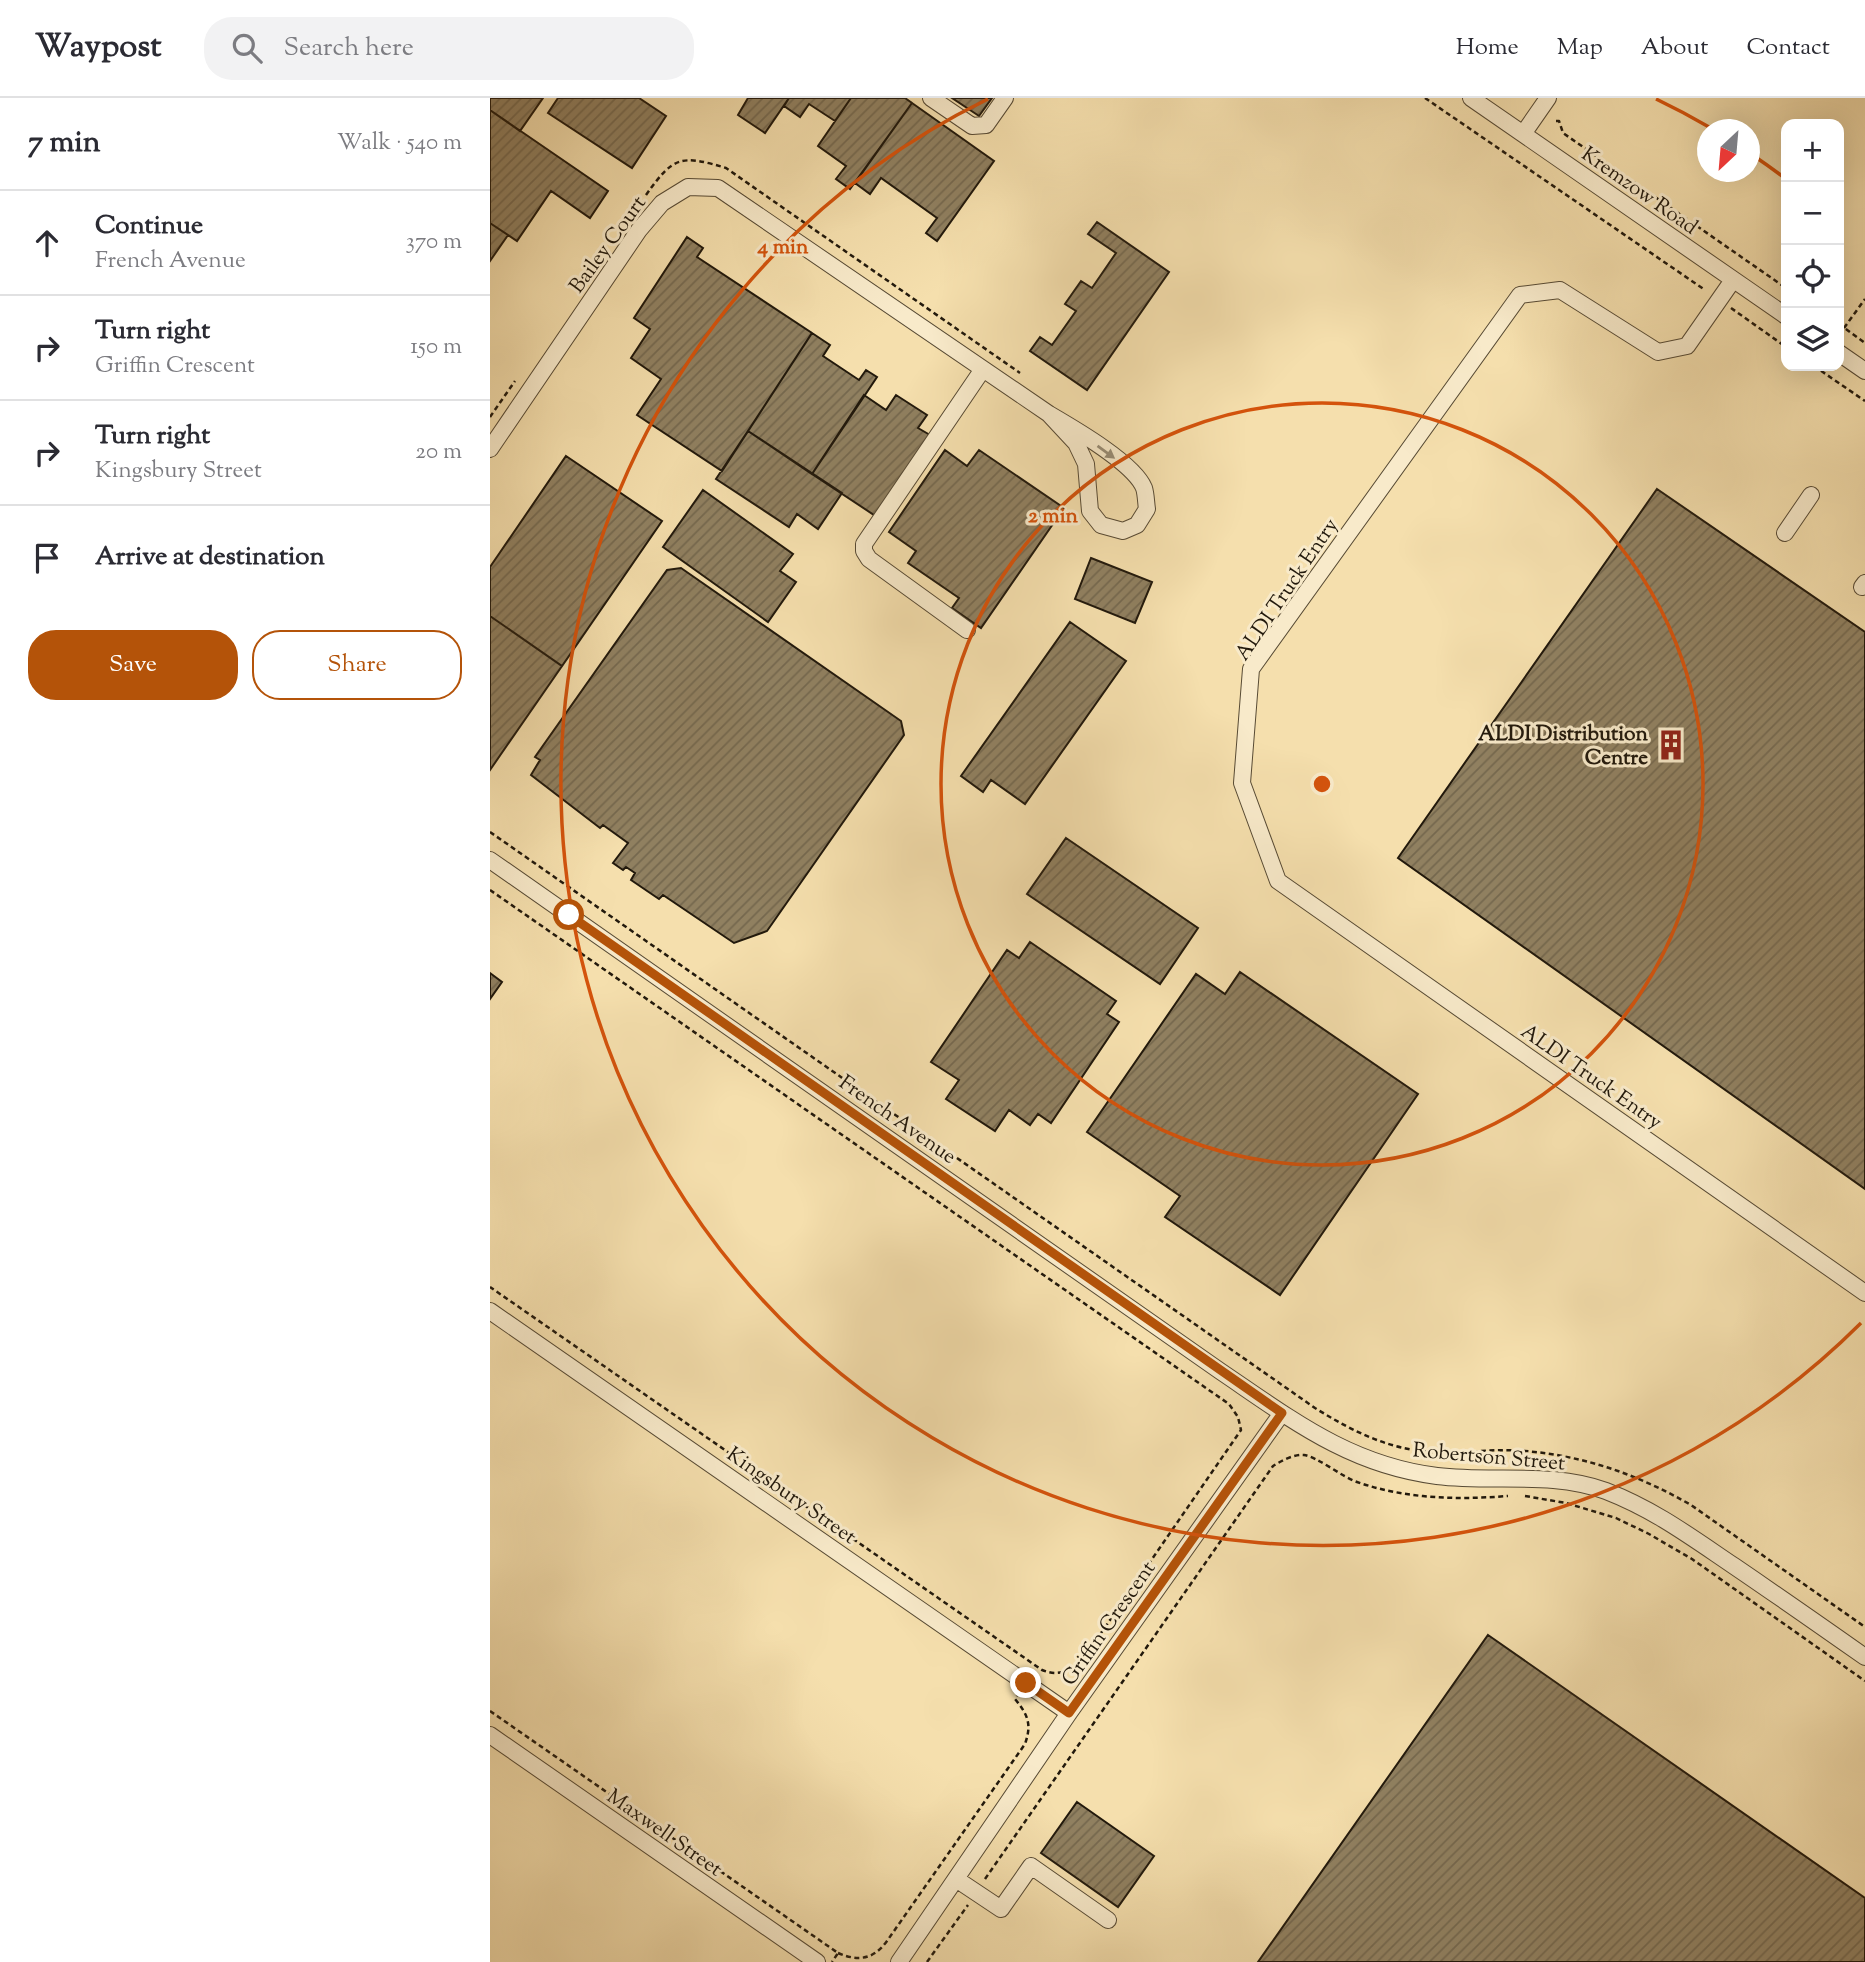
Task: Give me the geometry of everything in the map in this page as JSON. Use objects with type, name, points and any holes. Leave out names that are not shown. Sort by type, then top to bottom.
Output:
[{"type":"street","points":[[931,98],[972,126],[986,125],[1005,98]]},
{"type":"street","name":"Kremzow Road","points":[[1471,98],[1781,313]]},
{"type":"street","points":[[1523,134],[1548,98]]},
{"type":"street","name":"Bailey Court","points":[[490,449],[639,230],[662,203],[688,187],[718,188],[1049,414],[1077,430],[1132,471],[1144,488],[1147,509],[1137,525],[1123,531],[1101,525],[1090,511],[1086,464],[1076,443],[1049,414]]},
{"type":"street","name":"ALDI Truck Entry","points":[[1733,280],[1687,345],[1658,352],[1560,289],[1520,295],[1251,669],[1242,783],[1278,881],[1865,1293]]},
{"type":"street","points":[[1844,356],[1865,371]]},
{"type":"street","points":[[967,630],[869,559],[864,551],[864,544],[983,369]]},
{"type":"street","points":[[1784,533],[1811,495]]},
{"type":"street","name":"French Avenue","points":[[490,860],[1282,1413]]},
{"type":"street","name":"Kingsbury Street","points":[[490,1311],[1069,1713]]},
{"type":"street","name":"Robertson Street","points":[[1282,1413],[1329,1443],[1393,1468],[1439,1476],[1540,1478],[1604,1490],[1659,1515],[1865,1657]]},
{"type":"street","name":"Griffin Crescent","points":[[899,1962],[1069,1713],[1282,1413]]},
{"type":"street","name":"Maxwell Street","points":[[490,1735],[817,1962]]},
{"type":"street","points":[[956,1879],[1000,1909],[1031,1866],[1108,1920]]},
{"type":"path","points":[[1425,98],[1781,343]]},
{"type":"path","points":[[1556,121],[1559,121],[1563,133],[1781,285]]},
{"type":"path","points":[[642,201],[674,162],[697,159],[726,168],[1029,379]]},
{"type":"path","points":[[1865,299],[1844,328],[1865,343]]},
{"type":"path","points":[[1821,371],[1865,401]]},
{"type":"path","points":[[490,417],[522,372]]},
{"type":"path","points":[[490,832],[1315,1408]]},
{"type":"path","points":[[490,890],[1229,1404],[1238,1417],[1242,1435],[1079,1665],[1064,1673],[1053,1674],[1042,1670],[490,1287]]},
{"type":"path","points":[[927,1962],[1273,1466],[1304,1455],[1356,1482],[1414,1496],[1471,1499],[1508,1496]]},
{"type":"path","points":[[1274,1458],[1280,1462]]},
{"type":"path","points":[[1520,1495],[1566,1503],[1616,1518],[1650,1534],[1692,1559],[1865,1681]]},
{"type":"path","points":[[490,1711],[838,1954],[854,1961],[867,1960],[878,1954],[1025,1744],[1029,1722],[1027,1714],[1015,1699],[1017,1696]]},
{"type":"path","points":[[887,1941],[892,1944]]},
{"type":"path","points":[[834,1959],[838,1954]]},
{"type":"building","points":[[490,98],[543,98],[520,131],[490,110]]},
{"type":"building","points":[[558,98],[639,98],[666,116],[632,168],[548,113]]},
{"type":"building","points":[[748,98],[789,98],[765,133],[738,115]]},
{"type":"building","points":[[789,98],[851,98],[835,121],[809,104],[800,117],[784,106]]},
{"type":"building","points":[[851,98],[905,98],[912,103],[850,189],[836,179],[846,166],[818,146]]},
{"type":"building","points":[[952,98],[992,98],[979,116]]},
{"type":"building","points":[[912,103],[994,161],[937,241],[926,233],[937,218],[881,178],[870,194],[855,183]]},
{"type":"building","points":[[490,110],[608,191],[590,218],[551,191],[517,241],[490,223]]},
{"type":"building","points":[[1097,222],[1169,272],[1087,390],[1030,351],[1040,337],[1052,345],[1076,311],[1065,304],[1081,281],[1092,288],[1116,253],[1088,234]]},
{"type":"building","points":[[490,223],[508,235],[490,261]]},
{"type":"building","points":[[687,237],[703,248],[697,257],[812,333],[722,471],[637,415],[661,379],[631,358],[650,329],[634,318]]},
{"type":"building","points":[[812,333],[830,345],[823,356],[859,380],[866,370],[877,377],[812,474],[748,431]]},
{"type":"building","points":[[864,395],[886,410],[896,395],[927,415],[918,428],[930,435],[877,517],[812,474]]},
{"type":"building","points":[[748,431],[842,493],[818,529],[797,514],[789,527],[716,479]]},
{"type":"building","points":[[945,450],[967,466],[979,450],[1064,508],[981,628],[952,608],[959,598],[908,563],[916,551],[889,532]]},
{"type":"building","points":[[566,456],[662,521],[562,666],[490,616],[490,567]]},
{"type":"building","name":"ALDI Distribution Centre","points":[[1657,489],[1865,632],[1865,1189],[1398,858]]},
{"type":"building","points":[[703,490],[793,554],[780,571],[796,582],[768,622],[663,547]]},
{"type":"building","points":[[1091,558],[1152,582],[1135,623],[1075,599]]},
{"type":"building","points":[[681,568],[901,721],[904,735],[767,931],[734,943],[663,895],[659,899],[631,880],[635,873],[626,867],[623,870],[613,863],[628,843],[603,825],[600,828],[531,775],[540,760],[535,757],[667,570]]},
{"type":"building","points":[[490,616],[562,666],[490,770]]},
{"type":"building","points":[[1070,622],[1126,661],[1025,804],[991,780],[983,792],[961,776]]},
{"type":"building","points":[[1066,838],[1198,928],[1160,984],[1027,894]]},
{"type":"building","points":[[1030,942],[1116,1001],[1107,1014],[1119,1022],[1051,1123],[1038,1114],[1030,1125],[1009,1110],[995,1131],[946,1099],[959,1080],[931,1062],[1007,950],[1019,958]]},
{"type":"building","points":[[1240,972],[1418,1094],[1280,1295],[1165,1217],[1180,1196],[1087,1132],[1196,974],[1225,994]]},
{"type":"building","points":[[490,973],[502,982],[490,999]]},
{"type":"building","points":[[1488,1635],[1865,1898],[1865,1962],[1258,1962]]},
{"type":"building","points":[[1077,1802],[1154,1856],[1118,1907],[1041,1853]]},
{"type":"place","name":"ALDI Distribution Centre","points":[[1671,745]]},
{"type":"route","points":[[569,915],[1282,1413],[1069,1713],[1026,1683]]}]
